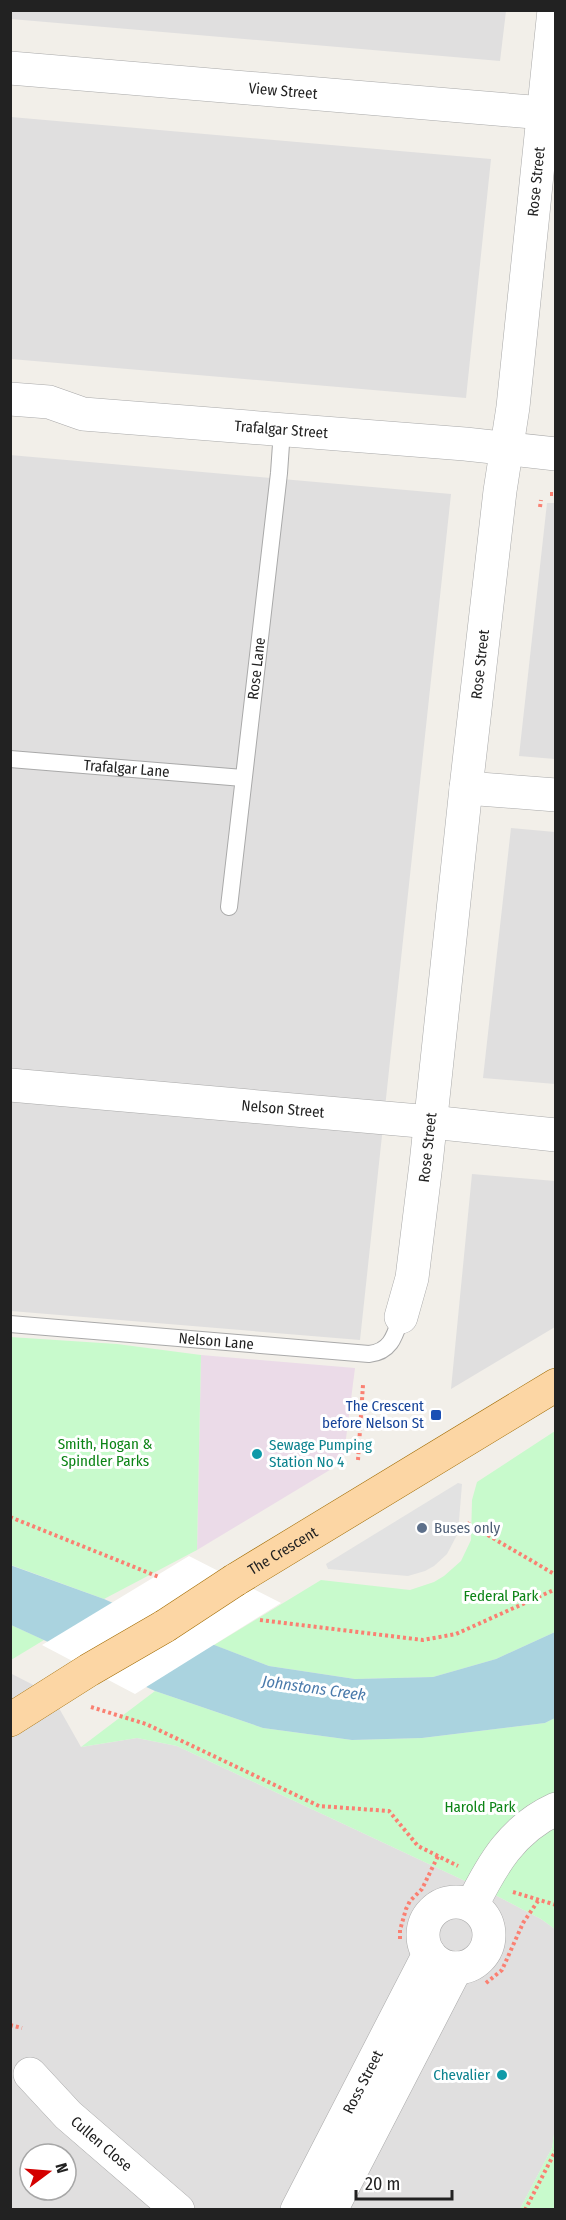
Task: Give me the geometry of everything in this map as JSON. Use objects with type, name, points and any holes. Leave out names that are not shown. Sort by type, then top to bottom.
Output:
[{"type":"main road","name":"The Crescent","points":[[10,1720],[555,1385]]},
{"type":"street","name":"Rose Street","points":[[401,1317],[412,1278],[466,788],[549,114],[554,10]]},
{"type":"street","name":"View Street","points":[[10,68],[549,114]]},
{"type":"street","name":"Trafalgar Street","points":[[10,399],[49,402],[83,414],[465,444],[555,454]]},
{"type":"street","points":[[466,788],[555,795]]},
{"type":"street","name":"Nelson Street","points":[[10,1085],[555,1135]]},
{"type":"street","points":[[479,1892],[489,1940],[481,1958],[469,1965],[442,1961],[423,1934],[426,1921],[434,1910],[479,1892],[500,1854],[516,1835],[555,1809]]},
{"type":"street","name":"Ross Street","points":[[297,2210],[442,1961]]},
{"type":"street","name":"Ross Street","points":[[331,2210],[442,1961]]},
{"type":"street","name":"Cullen Close","points":[[30,2074],[68,2115],[178,2210]]},
{"type":"lane","name":"Rose Lane","points":[[229,907],[282,430]]},
{"type":"lane","name":"Trafalgar Lane","points":[[10,759],[243,778]]},
{"type":"lane","name":"Nelson Lane","points":[[10,1324],[369,1354],[380,1352],[390,1344],[401,1317]]},
{"type":"path","points":[[540,507],[541,500]]},
{"type":"path","points":[[358,1460],[363,1385]]},
{"type":"path","points":[[10,1517],[159,1577]]},
{"type":"path","points":[[467,1523],[555,1575]]},
{"type":"path","points":[[260,1620],[423,1640],[456,1634],[555,1589]]},
{"type":"path","points":[[51,1694],[146,1724],[320,1806],[389,1811],[418,1846],[479,1892],[518,1894],[555,1905]]},
{"type":"path","points":[[10,2025],[22,2028]]},
{"type":"path","points":[[525,2210],[555,2150]]},
{"type":"shaded area","points":[[10,11],[506,11],[500,61],[11,19]]},
{"type":"shaded area","points":[[11,117],[491,159],[466,398],[11,359]]},
{"type":"shaded area","points":[[10,455],[451,494],[360,1340],[11,1311]]},
{"type":"shaded area","points":[[547,503],[556,503],[555,759],[519,756]]},
{"type":"shaded area","points":[[511,828],[555,832],[555,1084],[483,1078]]},
{"type":"shaded area","points":[[472,1174],[555,1181],[555,1327],[451,1389]]},
{"type":"shaded area","points":[[201,1355],[355,1368],[343,1462],[197,1550]]},
{"type":"shaded area","name":"Buses only","points":[[458,1483],[462,1484],[458,1533],[447,1554],[434,1566],[408,1576],[328,1569],[326,1564]]},
{"type":"shaded area","points":[[10,1673],[51,1694],[81,1747],[137,1738],[177,1746],[495,1895],[555,1929],[555,2127],[552,2148],[520,2209],[11,2209]]},
{"type":"green space","name":"Smith, Hogan & Spindler Parks","points":[[10,1337],[117,1344],[201,1355],[197,1550],[104,1599],[11,1565]]},
{"type":"green space","name":"Federal Park","points":[[555,1431],[555,1632],[496,1659],[433,1677],[355,1679],[269,1666],[214,1645],[321,1580],[410,1590],[444,1576],[461,1561],[471,1540],[472,1500],[477,1482]]},
{"type":"green space","points":[[11,1625],[44,1640],[11,1660]]},
{"type":"green space","name":"Harold Park","points":[[155,1691],[263,1728],[352,1740],[422,1738],[545,1723],[555,1718],[555,1929],[495,1895],[177,1746],[137,1738],[81,1747]]},
{"type":"green space","points":[[555,2127],[555,2209],[520,2209],[552,2148]]},
{"type":"water","name":"Johnstons Creek","points":[[10,1565],[104,1599],[165,1626],[269,1666],[355,1679],[433,1677],[496,1659],[555,1632],[555,1718],[545,1723],[422,1738],[352,1740],[263,1728],[155,1691],[11,1625]]},
{"type":"pier","points":[[189,1556],[281,1603],[135,1694],[42,1645]]},
{"type":"place","name":"The Crescent before Nelson St","points":[[436,1415]]},
{"type":"place","name":"Sewage Pumping Station No 4","points":[[257,1454]]},
{"type":"place","name":"Buses only","points":[[422,1528]]},
{"type":"place","name":"Chevalier","points":[[502,2075]]}]
